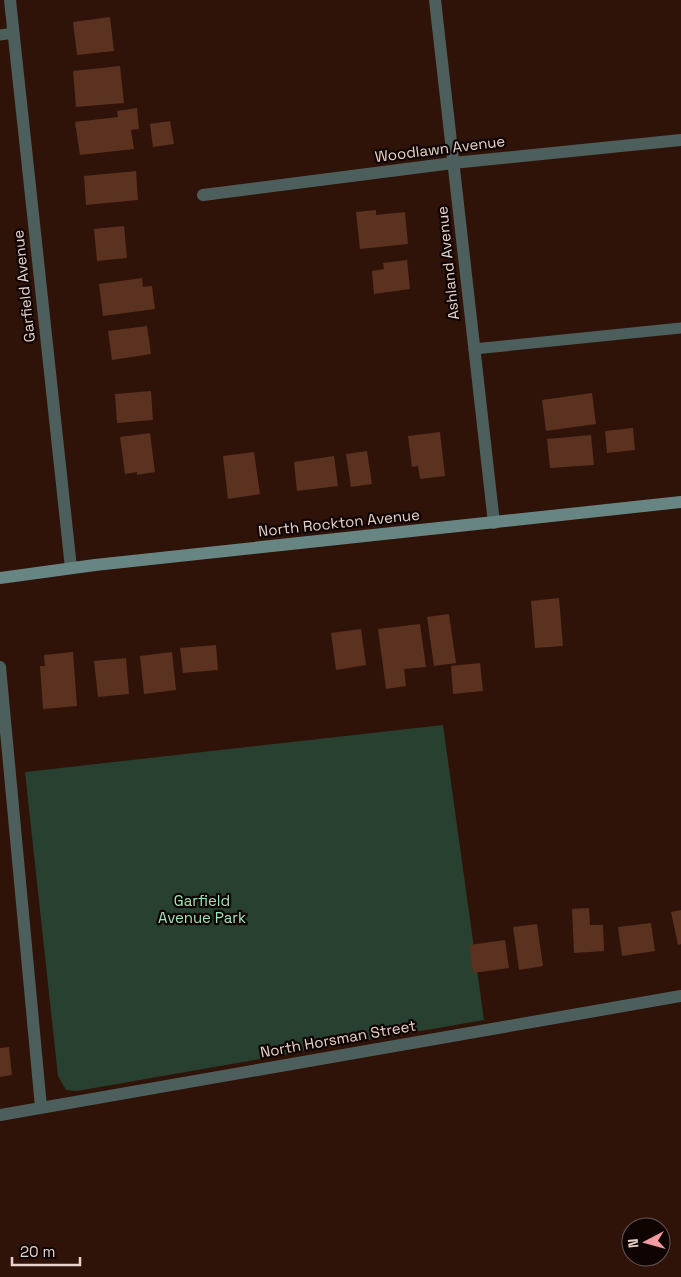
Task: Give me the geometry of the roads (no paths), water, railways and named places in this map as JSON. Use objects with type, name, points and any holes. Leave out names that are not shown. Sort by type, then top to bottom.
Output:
[{"type":"main road","name":"North Rockton Avenue","points":[[0,578],[71,568],[681,502]]},
{"type":"street","name":"Garfield Avenue","points":[[10,0],[71,568]]},
{"type":"street","name":"Ashland Avenue","points":[[435,0],[494,523]]},
{"type":"street","name":"Woodlawn Avenue","points":[[203,195],[453,163],[681,140]]},
{"type":"street","points":[[0,668],[41,1107]]},
{"type":"street","name":"North Horsman Street","points":[[0,1115],[681,996]]},
{"type":"lane","points":[[0,35],[14,33]]},
{"type":"lane","points":[[474,349],[681,328]]},
{"type":"park label","name":"Garfield Avenue Park","points":[[202,910]]}]
